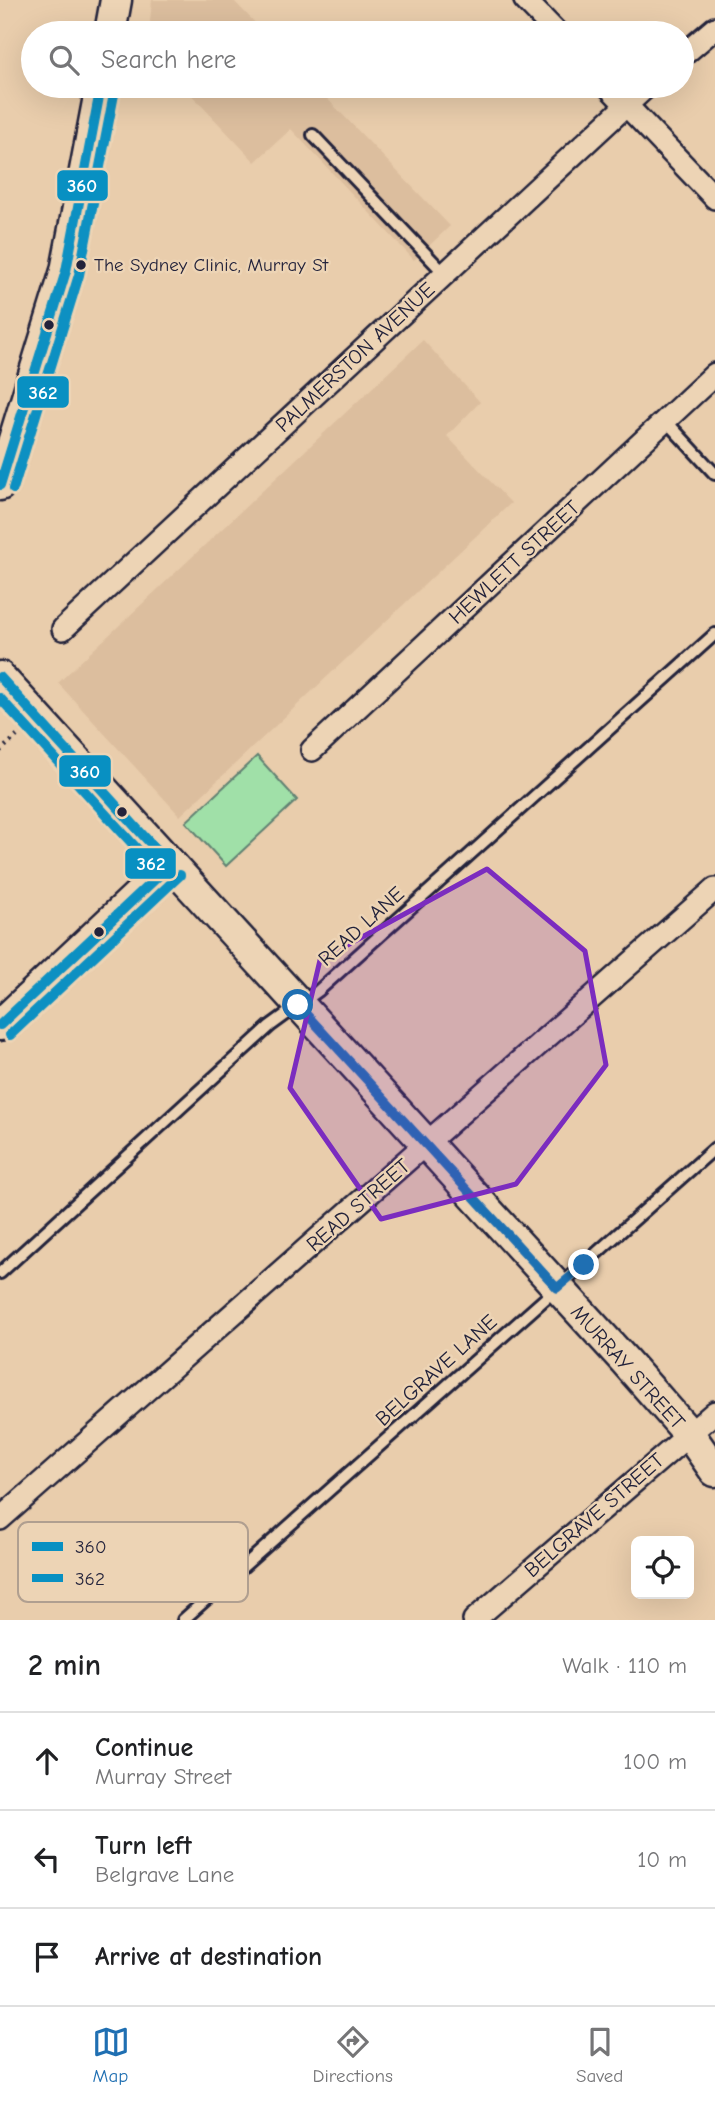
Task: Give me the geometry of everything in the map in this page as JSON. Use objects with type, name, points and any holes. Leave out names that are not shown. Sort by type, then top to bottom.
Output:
[{"type":"main road","points":[[112,21],[116,0]]},
{"type":"main road","points":[[0,485],[66,271],[100,98]]},
{"type":"main road","name":"MURRAY STREET","points":[[0,677],[690,1434],[715,1471]]},
{"type":"main road","points":[[0,1025],[170,866]]},
{"type":"street","points":[[525,0],[545,21]]},
{"type":"street","points":[[694,46],[715,28]]},
{"type":"street","points":[[620,98],[715,198]]},
{"type":"street","name":"PALMERSTON AVENUE","points":[[63,629],[633,98]]},
{"type":"street","name":"HEWLETT STREET","points":[[312,750],[715,374]]},
{"type":"street","name":"READ STREET","points":[[0,1519],[715,889]]},
{"type":"street","name":"BELGRAVE STREET","points":[[474,1620],[715,1412]]},
{"type":"lane","points":[[313,135],[444,273]]},
{"type":"lane","points":[[666,421],[715,474]]},
{"type":"lane","name":"READ LANE","points":[[0,1273],[270,1026],[318,991],[715,634]]},
{"type":"lane","name":"BELGRAVE LANE","points":[[248,1562],[715,1148]]},
{"type":"lane","name":"BELGRAVE LANE","points":[[183,1620],[203,1602]]},
{"type":"highlighted area","points":[[487,869],[585,951],[606,1065],[516,1184],[381,1219],[290,1088],[320,960]]},
{"type":"shaded area","points":[[152,0],[233,0],[253,21],[150,21]]},
{"type":"shaded area","points":[[194,98],[327,98],[450,226],[414,260],[291,129],[255,162]]},
{"type":"shaded area","points":[[423,340],[480,402],[447,436],[511,503],[180,816],[58,683]]},
{"type":"green space","points":[[257,756],[297,800],[226,866],[186,822]]},
{"type":"transit line","name":"360","points":[[0,485],[66,271],[99,98]]},
{"type":"transit line","name":"362","points":[[13,489],[79,275],[113,98]]},
{"type":"transit line","name":"360","points":[[0,677],[170,865]]},
{"type":"transit line","name":"362","points":[[0,698],[160,874]]},
{"type":"transit line","name":"360","points":[[0,1025],[170,865]]},
{"type":"transit line","name":"362","points":[[10,1035],[180,875]]},
{"type":"place","name":"The Sydney Clinic, Murray St","points":[[81,265]]},
{"type":"route","points":[[298,1005],[557,1288],[584,1265]]}]
